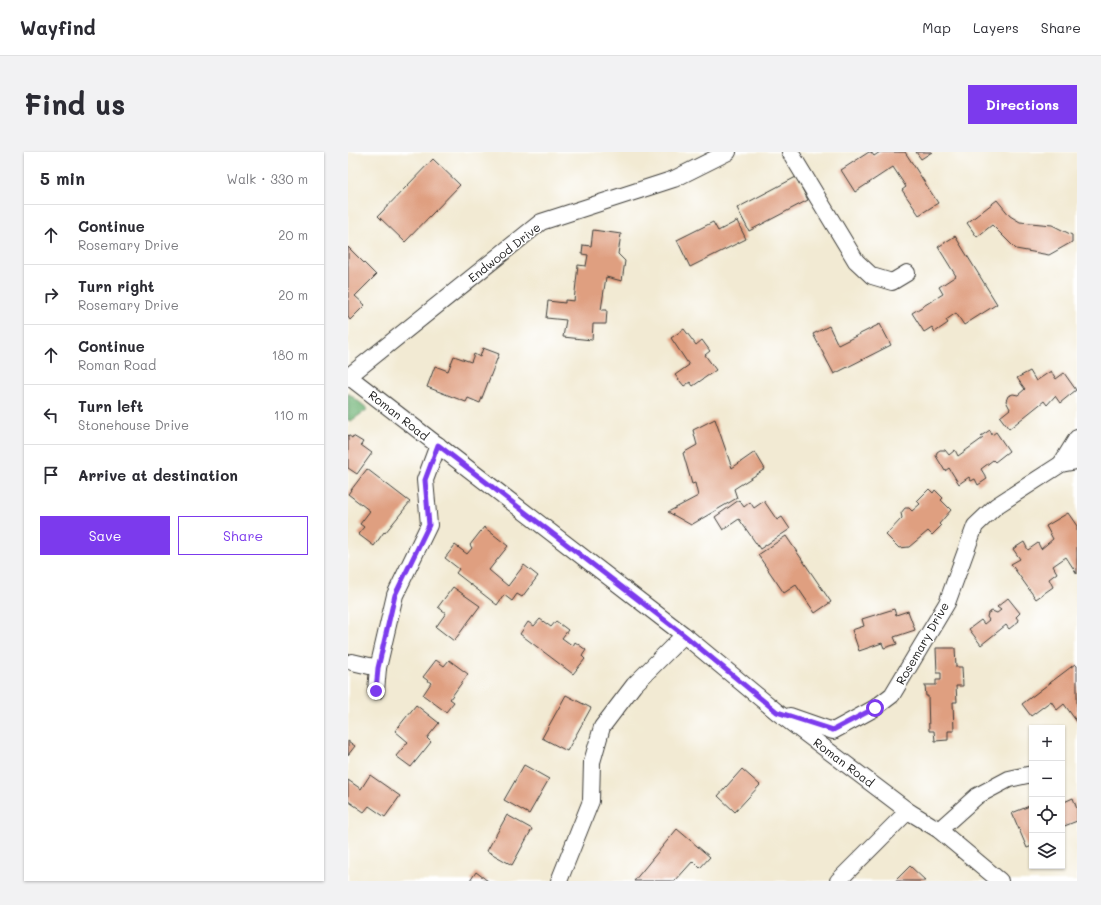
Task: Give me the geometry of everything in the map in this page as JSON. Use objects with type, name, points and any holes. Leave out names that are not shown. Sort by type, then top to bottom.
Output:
[{"type":"street","name":"Endwood Drive","points":[[348,376],[541,222],[674,179],[704,157],[728,152]]},
{"type":"street","points":[[790,152],[856,261],[872,276],[892,282],[907,273]]},
{"type":"street","name":"Roman Road","points":[[348,376],[684,635],[777,712],[908,810],[939,830],[1000,881]]},
{"type":"street","name":"Rosemary Drive","points":[[1061,464],[1077,438]]},
{"type":"street","points":[[376,691],[378,668],[395,595],[429,525],[425,480],[438,445]]},
{"type":"street","name":"Rosemary Drive","points":[[777,712],[833,730],[875,708],[892,695],[947,603],[975,526],[996,506],[1061,464],[1077,461]]},
{"type":"street","points":[[559,881],[591,802],[592,762],[602,726],[634,685],[684,635]]},
{"type":"street","points":[[352,662],[378,668]]},
{"type":"street","points":[[939,830],[977,796],[1009,779],[1029,775]]},
{"type":"street","points":[[838,881],[908,810]]},
{"type":"green space","points":[[348,393],[368,409],[351,421],[348,420]]},
{"type":"building","points":[[871,152],[874,156],[880,152],[905,152],[938,203],[919,215],[902,190],[906,187],[893,167],[855,192],[841,170]]},
{"type":"building","points":[[916,152],[932,152],[921,159]]},
{"type":"building","points":[[433,159],[460,185],[405,242],[378,216]]},
{"type":"building","points":[[796,177],[808,200],[749,231],[737,208]]},
{"type":"building","points":[[997,200],[1010,216],[1020,222],[1052,225],[1072,235],[1072,242],[1049,255],[1016,249],[992,225],[977,237],[967,223]]},
{"type":"building","points":[[737,221],[746,239],[690,267],[677,240],[713,222],[718,231]]},
{"type":"building","points":[[593,230],[621,234],[618,254],[625,261],[622,281],[606,277],[601,310],[607,310],[606,324],[593,324],[592,340],[563,337],[566,320],[546,318],[548,301],[565,303],[565,300],[574,301],[578,265],[586,266],[588,255],[582,254],[583,245],[591,246]]},
{"type":"building","points":[[955,236],[997,304],[964,325],[956,313],[946,320],[948,323],[935,332],[932,327],[924,332],[912,313],[943,294],[939,287],[956,276],[938,247]]},
{"type":"building","points":[[348,247],[376,275],[355,296],[365,305],[350,320],[348,317]]},
{"type":"building","points":[[880,324],[891,345],[834,374],[813,334],[829,326],[838,345]]},
{"type":"building","points":[[684,329],[696,345],[702,340],[710,351],[705,355],[716,370],[693,386],[690,382],[684,386],[675,375],[689,365],[671,338]]},
{"type":"building","points":[[483,348],[499,354],[480,403],[468,398],[466,402],[427,387],[435,366],[448,371],[454,356],[471,362],[474,354],[480,357]]},
{"type":"building","points":[[1030,371],[1036,381],[1051,371],[1056,379],[1064,373],[1076,390],[1060,403],[1055,396],[1047,405],[1044,401],[1009,429],[1000,417],[1010,409],[1006,401],[1008,396],[1013,394],[1018,395],[1025,389],[1017,378]]},
{"type":"building","points":[[715,419],[732,468],[755,452],[765,469],[734,489],[737,498],[691,525],[668,512],[698,496],[695,483],[692,484],[683,453],[697,445],[693,430]]},
{"type":"building","points":[[990,430],[992,435],[996,432],[1009,451],[995,462],[993,460],[981,469],[987,479],[978,485],[975,479],[971,481],[969,477],[959,484],[949,468],[945,471],[936,456],[937,452],[940,450],[945,450],[949,455],[955,450],[958,456],[983,438],[981,436]]},
{"type":"building","points":[[348,435],[352,438],[353,436],[363,442],[361,445],[372,453],[357,474],[348,468]]},
{"type":"building","points":[[367,469],[410,502],[374,546],[358,534],[364,527],[360,524],[370,511],[348,494]]},
{"type":"building","points":[[929,489],[933,493],[935,490],[943,498],[941,500],[951,510],[939,524],[941,526],[932,535],[928,531],[909,547],[899,548],[886,535],[902,518],[901,513],[905,508],[909,508],[912,511],[920,504],[917,501]]},
{"type":"building","points":[[739,500],[744,507],[750,502],[754,508],[764,501],[777,520],[782,517],[790,529],[760,549],[739,519],[723,530],[715,517]]},
{"type":"building","points":[[1068,513],[1077,526],[1077,574],[1066,557],[1053,566],[1057,573],[1049,579],[1053,587],[1036,599],[1011,564],[1020,559],[1013,549],[1024,542],[1028,550],[1038,543],[1041,549],[1053,539],[1046,526]]},
{"type":"building","points":[[484,527],[508,546],[489,570],[508,586],[524,565],[538,576],[522,597],[517,594],[512,601],[504,595],[497,605],[456,573],[459,569],[445,558],[455,545],[467,554],[472,548],[470,545]]},
{"type":"building","points":[[786,536],[831,602],[815,613],[796,585],[784,593],[758,555]]},
{"type":"building","points":[[453,587],[480,606],[454,641],[436,627],[446,613],[438,607]]},
{"type":"building","points":[[1008,598],[1020,613],[1016,617],[1019,621],[1009,629],[1006,625],[981,645],[969,629],[981,620],[984,624],[989,620],[987,617],[988,613],[992,611],[997,613],[1001,610],[997,607]]},
{"type":"building","points":[[894,609],[896,615],[908,611],[915,630],[894,637],[897,644],[884,648],[882,643],[859,651],[852,630],[864,626],[862,619]]},
{"type":"building","points":[[540,619],[551,627],[556,621],[568,630],[562,638],[573,646],[575,642],[586,650],[582,656],[585,659],[573,674],[520,634],[528,622],[534,626]]},
{"type":"building","points":[[936,648],[955,648],[956,667],[962,667],[963,686],[956,686],[957,702],[953,702],[954,731],[948,731],[948,740],[935,741],[934,731],[929,731],[928,696],[926,696],[925,685],[936,685],[936,680],[941,680],[941,673],[937,673]]},
{"type":"building","points":[[436,660],[444,666],[449,660],[468,674],[450,699],[454,702],[446,712],[423,695],[431,683],[423,677]]},
{"type":"building","points":[[1075,664],[1077,666],[1077,722],[1064,704],[1057,710],[1051,701],[1031,716],[1022,704]]},
{"type":"building","points":[[566,695],[591,708],[567,751],[542,738]]},
{"type":"building","points":[[416,705],[439,723],[427,738],[431,742],[411,767],[396,756],[408,742],[395,731]]},
{"type":"building","points":[[348,741],[355,746],[348,755]]},
{"type":"building","points":[[524,765],[549,779],[529,814],[504,800]]},
{"type":"building","points":[[742,769],[760,785],[735,812],[718,796]]},
{"type":"building","points":[[370,775],[400,796],[385,817],[369,806],[364,812],[348,801],[348,780],[361,789]]},
{"type":"building","points":[[1073,798],[1077,809],[1077,821],[1065,826],[1065,802]]},
{"type":"building","points":[[1029,806],[1029,847],[1027,848],[1012,813]]},
{"type":"building","points":[[507,815],[532,829],[512,865],[487,851]]},
{"type":"building","points":[[677,829],[710,857],[700,868],[693,861],[675,881],[634,881]]},
{"type":"building","points":[[910,866],[926,881],[895,881]]},
{"type":"building","points":[[476,872],[488,881],[470,881]]},
{"type":"route","points":[[376,691],[378,668],[395,595],[429,525],[425,480],[438,445],[684,635],[777,712],[833,730],[875,708]]}]
